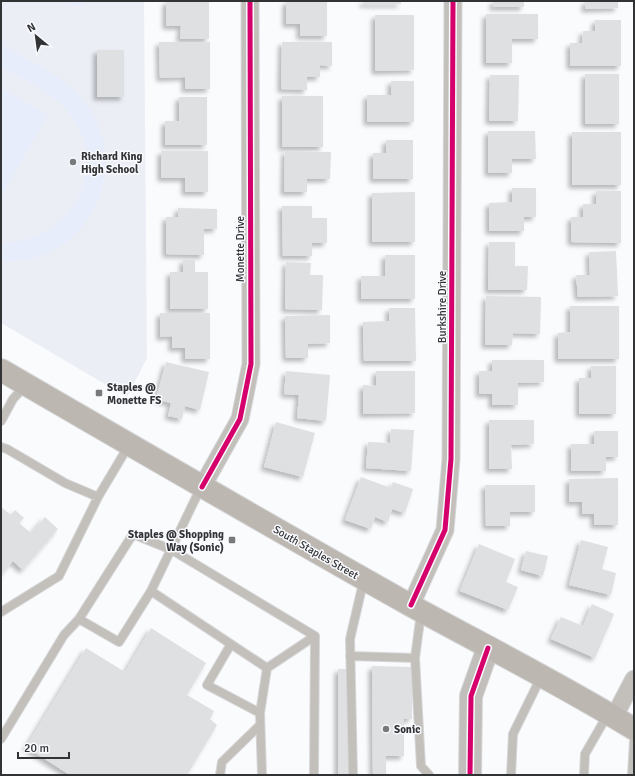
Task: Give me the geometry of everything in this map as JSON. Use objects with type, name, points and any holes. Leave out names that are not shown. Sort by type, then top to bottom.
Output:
[{"type":"main road","name":"South Staples Street","points":[[1,370],[364,579],[634,729]]},
{"type":"street","name":"Monette Drive","points":[[202,486],[240,419],[251,364],[250,1]]},
{"type":"street","name":"Burkshire Drive","points":[[416,608],[444,530],[451,458],[453,1]]},
{"type":"street","points":[[470,775],[471,696],[488,648]]},
{"type":"street","points":[[611,715],[634,679]]},
{"type":"lane","points":[[1,421],[13,399],[26,385]]},
{"type":"lane","points":[[1,612],[59,576],[98,497],[129,444]]},
{"type":"lane","points":[[1,447],[66,483],[98,497]]},
{"type":"lane","points":[[79,618],[119,642],[151,591],[202,486]]},
{"type":"lane","points":[[1,739],[64,635],[79,618],[133,534],[172,550],[315,636]]},
{"type":"lane","points":[[353,775],[350,639],[364,579]]},
{"type":"lane","points":[[151,591],[267,668]]},
{"type":"lane","points":[[416,608],[415,658],[421,766],[429,775]]},
{"type":"lane","points":[[262,775],[260,713],[267,668],[315,636]]},
{"type":"lane","points":[[314,775],[315,636]]},
{"type":"lane","points":[[231,644],[207,685],[260,713]]},
{"type":"lane","points":[[350,656],[415,658]]},
{"type":"lane","points":[[511,775],[513,734],[542,677]]},
{"type":"lane","points":[[584,775],[585,754],[611,715]]},
{"type":"lane","points":[[220,775],[222,762],[260,725]]},
{"type":"lane","points":[[632,775],[634,741]]},
{"type":"lane","points":[[578,775],[585,765]]},
{"type":"shaded area","name":"Richard King High School","points":[[1,1],[144,1],[147,358],[127,397],[1,323]]},
{"type":"shaded area","points":[[61,1],[88,1],[80,6]]},
{"type":"shaded area","points":[[1,45],[37,64],[61,79],[81,97],[98,125],[104,144],[105,164],[103,184],[97,202],[87,220],[75,235],[59,247],[45,254],[24,260],[1,262],[1,243],[24,240],[45,232],[62,219],[75,203],[84,184],[87,164],[84,142],[74,120],[68,111],[51,95],[1,67]]},
{"type":"shaded area","points":[[1,88],[48,115],[1,196]]},
{"type":"building","points":[[166,1],[209,1],[209,39],[180,39],[181,26],[166,26]]},
{"type":"building","points":[[286,1],[327,1],[327,36],[300,36],[300,24],[286,24]]},
{"type":"building","points":[[363,1],[401,1],[401,4],[363,4]]},
{"type":"building","points":[[493,1],[524,1],[524,7],[493,7]]},
{"type":"building","points":[[585,1],[618,1],[618,8],[585,9]]},
{"type":"building","points":[[486,14],[538,14],[538,39],[512,39],[512,63],[486,63]]},
{"type":"building","points":[[375,15],[414,15],[414,70],[375,71]]},
{"type":"building","points":[[595,20],[621,20],[621,66],[570,66],[570,43],[582,43],[583,31],[595,31]]},
{"type":"building","points":[[159,42],[210,42],[210,89],[185,89],[185,77],[160,78]]},
{"type":"building","points":[[282,42],[332,42],[332,66],[320,65],[320,77],[307,77],[307,90],[281,89]]},
{"type":"building","points":[[97,50],[124,50],[124,97],[97,97]]},
{"type":"building","points":[[585,74],[619,74],[619,124],[585,124]]},
{"type":"building","points":[[490,75],[519,75],[518,121],[489,121]]},
{"type":"building","points":[[391,81],[414,81],[414,122],[367,122],[367,95],[391,95]]},
{"type":"building","points":[[282,96],[323,96],[323,147],[282,147]]},
{"type":"building","points":[[179,97],[207,97],[207,145],[165,145],[165,121],[179,121]]},
{"type":"building","points":[[488,131],[535,131],[536,159],[512,159],[512,173],[488,173]]},
{"type":"building","points":[[572,132],[621,132],[621,185],[572,185]]},
{"type":"building","points":[[386,140],[413,140],[413,179],[373,179],[373,153],[386,153]]},
{"type":"building","points":[[161,151],[208,151],[208,192],[185,192],[185,178],[161,178]]},
{"type":"building","points":[[285,151],[331,152],[330,179],[307,179],[307,192],[284,192]]},
{"type":"building","points":[[512,188],[536,188],[536,217],[524,217],[524,231],[489,231],[489,203],[512,202]]},
{"type":"building","points":[[596,191],[621,191],[621,243],[571,242],[571,217],[583,217],[583,204],[596,204]]},
{"type":"building","points":[[415,192],[415,242],[372,242],[372,193]]},
{"type":"building","points":[[282,206],[312,206],[312,218],[327,218],[327,243],[312,243],[312,256],[283,256]]},
{"type":"building","points":[[178,208],[217,209],[217,229],[204,229],[204,255],[166,254],[166,217],[178,217]]},
{"type":"building","points":[[489,242],[515,242],[515,266],[528,266],[527,290],[488,290]]},
{"type":"building","points":[[616,251],[618,296],[578,297],[576,275],[590,275],[589,252]]},
{"type":"building","points":[[385,255],[415,255],[415,299],[361,299],[361,276],[385,276]]},
{"type":"building","points":[[183,260],[195,260],[195,272],[208,272],[208,309],[170,309],[170,272],[183,272]]},
{"type":"building","points":[[286,262],[311,263],[310,275],[323,275],[322,310],[285,309]]},
{"type":"building","points":[[486,296],[541,297],[540,334],[513,333],[512,345],[485,345]]},
{"type":"building","points":[[570,306],[619,306],[619,359],[558,359],[558,333],[570,332]]},
{"type":"building","points":[[389,308],[415,308],[416,361],[364,361],[363,322],[389,321]]},
{"type":"building","points":[[160,313],[210,313],[210,359],[185,359],[185,348],[172,348],[172,336],[160,337]]},
{"type":"building","points":[[330,315],[330,343],[308,344],[308,358],[286,358],[285,316]]},
{"type":"building","points":[[492,360],[544,360],[544,382],[518,383],[518,405],[492,405],[492,394],[479,394],[479,371],[492,371]]},
{"type":"building","points":[[166,362],[209,372],[200,410],[185,406],[182,419],[168,416],[171,403],[156,399]]},
{"type":"building","points":[[591,366],[616,366],[616,414],[579,414],[579,378],[591,378]]},
{"type":"building","points":[[286,371],[330,375],[326,421],[297,418],[299,395],[284,394]]},
{"type":"building","points":[[376,371],[415,371],[415,413],[363,414],[363,385],[376,386]]},
{"type":"building","points":[[489,420],[534,420],[534,444],[511,445],[512,469],[489,469]]},
{"type":"building","points":[[276,422],[315,433],[303,477],[264,467]]},
{"type":"building","points":[[391,429],[414,430],[411,471],[366,468],[368,442],[390,443]]},
{"type":"building","points":[[594,431],[618,431],[618,457],[606,457],[606,471],[571,471],[571,444],[594,444]]},
{"type":"building","points":[[361,477],[391,488],[393,482],[413,489],[405,513],[392,509],[388,522],[375,517],[371,529],[345,520]]},
{"type":"building","points":[[618,478],[618,525],[594,525],[594,514],[582,514],[582,502],[569,502],[569,479]]},
{"type":"building","points":[[485,485],[535,485],[535,512],[510,512],[510,526],[486,526]]},
{"type":"building","points":[[1,507],[11,515],[15,510],[24,518],[19,523],[31,533],[45,517],[58,529],[23,570],[13,561],[1,575]]},
{"type":"building","points":[[581,540],[608,547],[602,569],[616,573],[611,595],[569,585]]},
{"type":"building","points":[[479,544],[515,559],[506,582],[518,587],[508,610],[460,591]]},
{"type":"building","points":[[526,551],[548,556],[543,576],[521,570]]},
{"type":"building","points":[[592,604],[614,614],[595,658],[551,639],[561,617],[583,626]]},
{"type":"building","points":[[151,628],[206,663],[187,695],[214,711],[210,719],[217,725],[187,775],[70,775],[26,747],[86,648],[125,672]]},
{"type":"building","points":[[372,666],[412,667],[412,719],[404,719],[404,756],[386,756],[386,775],[373,775]]},
{"type":"building","points":[[338,669],[349,669],[349,775],[338,775]]},
{"type":"cycle path","points":[[202,487],[240,419],[251,364],[250,1]]},
{"type":"cycle path","points":[[411,605],[445,530],[451,459],[453,1]]},
{"type":"cycle path","points":[[470,775],[471,696],[488,648]]},
{"type":"place","name":"Richard King High School","points":[[73,162]]},
{"type":"place","name":"Staples @ Monette FS","points":[[99,393]]},
{"type":"place","name":"Staples @ Shopping Way (Sonic)","points":[[232,540]]},
{"type":"place","name":"Sonic","points":[[386,729]]}]
